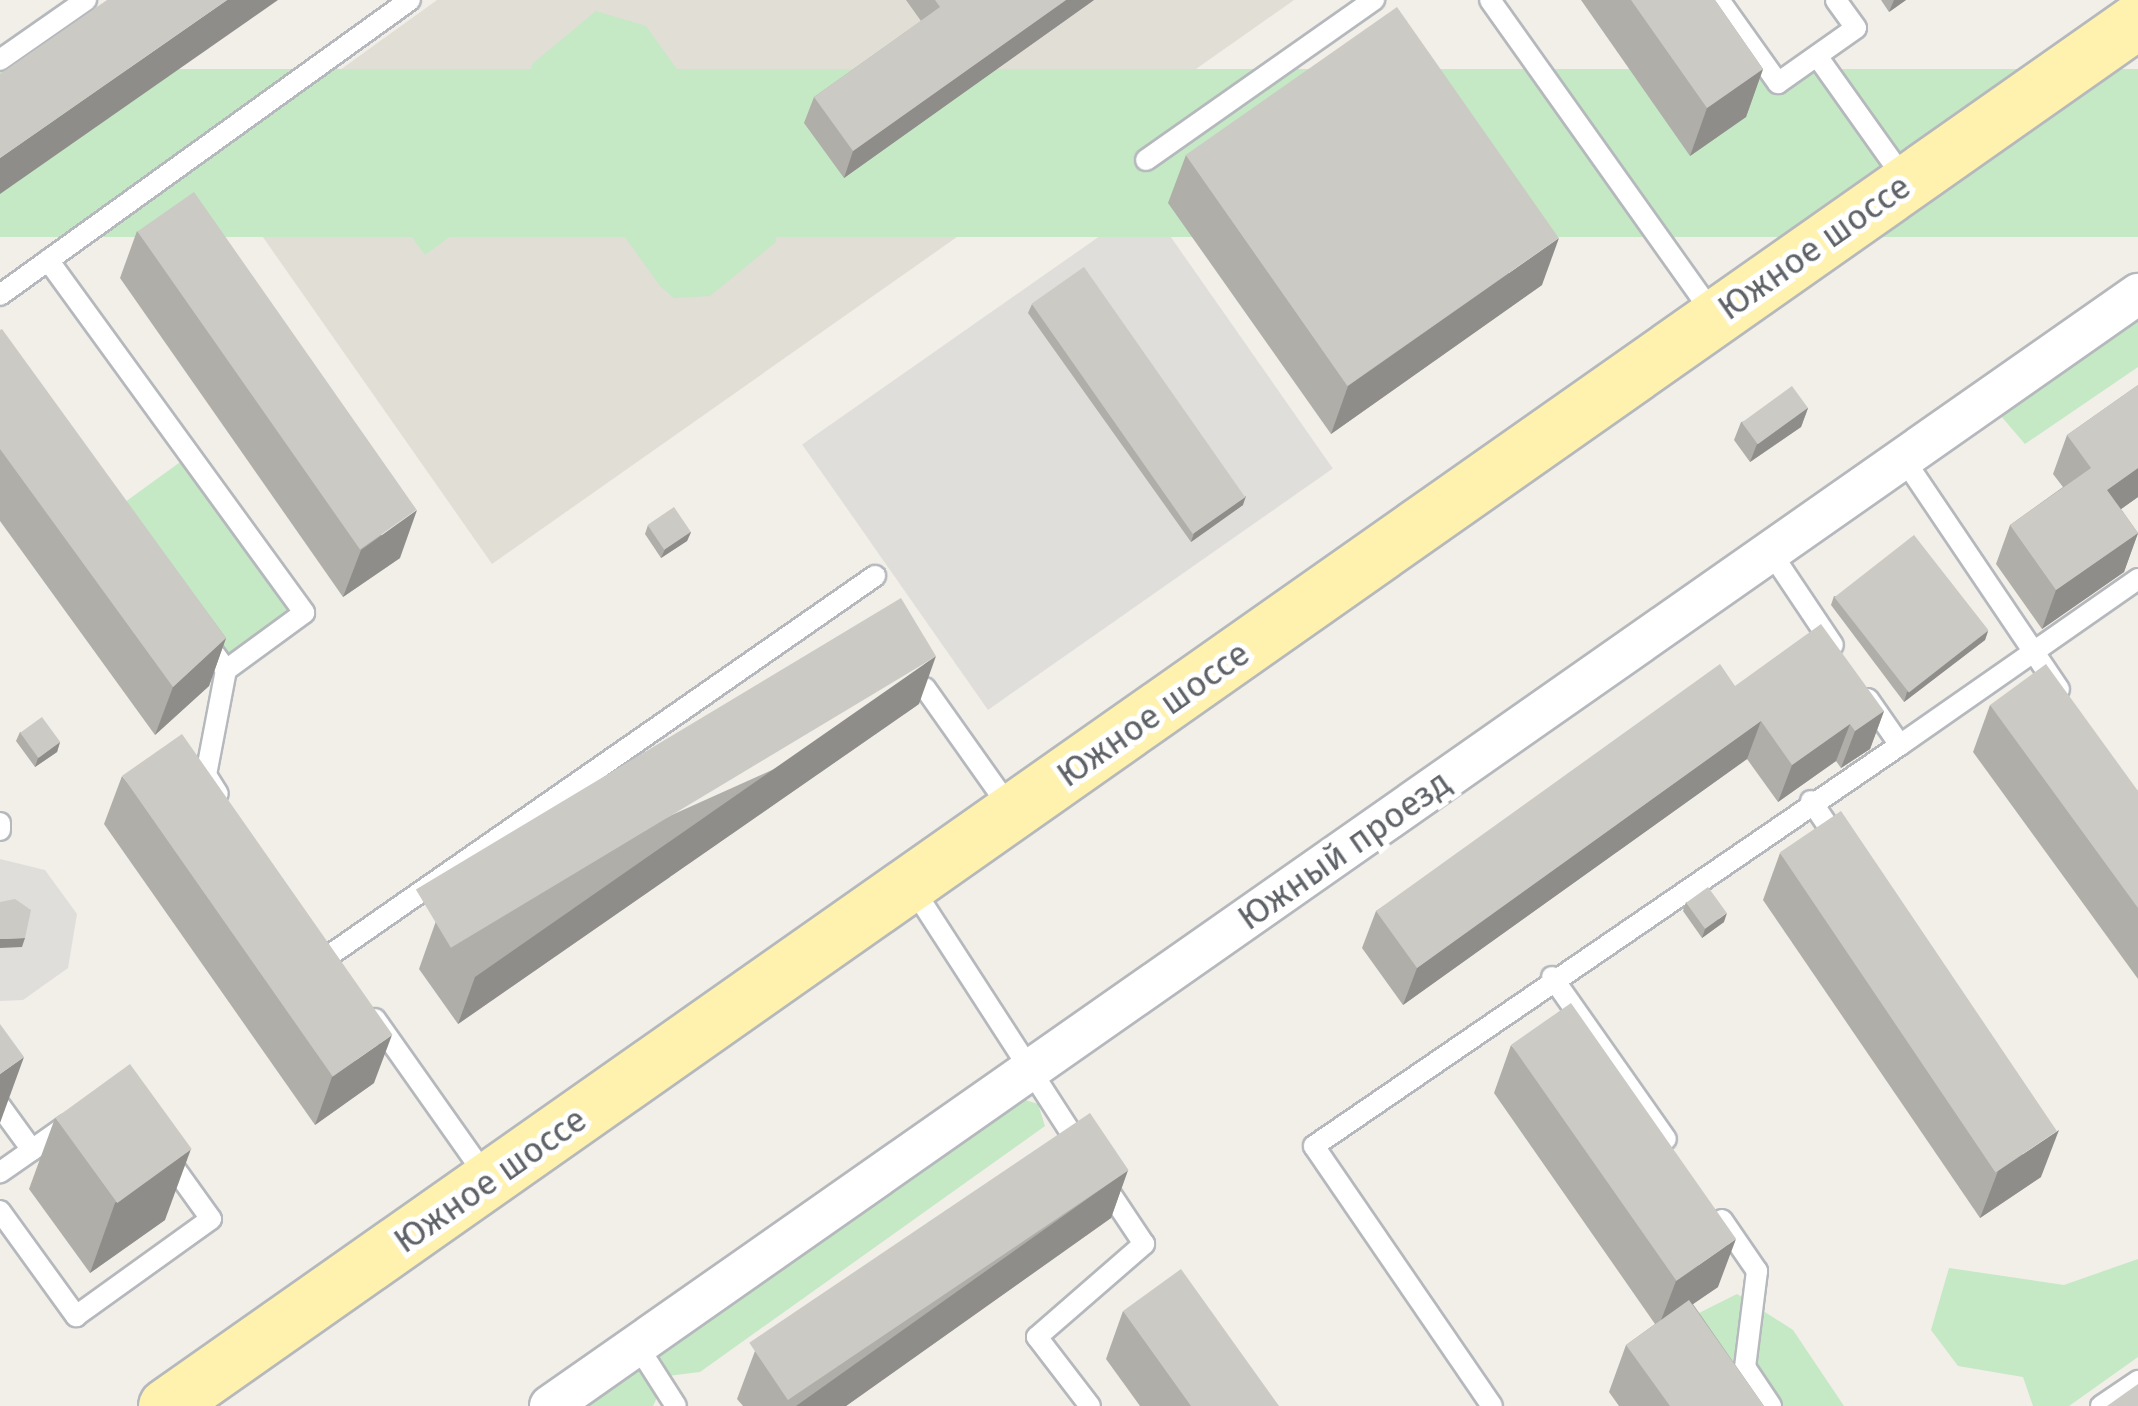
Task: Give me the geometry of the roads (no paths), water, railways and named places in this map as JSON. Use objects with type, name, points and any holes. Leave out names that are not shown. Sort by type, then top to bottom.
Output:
[{"type":"main road","name":"Южное шоссе","points":[[166,1406],[2138,20]]},
{"type":"street","name":"Южный проезд","points":[[550,1406],[2138,294]]},
{"type":"lane","points":[[0,60],[86,0]]},
{"type":"lane","points":[[0,295],[410,0]]},
{"type":"lane","points":[[1146,160],[1374,0]]},
{"type":"lane","points":[[1490,0],[1715,317]]},
{"type":"lane","points":[[1719,0],[1778,83],[1856,28],[1836,0]]},
{"type":"lane","points":[[1817,56],[1906,182]]},
{"type":"lane","points":[[48,260],[304,613],[226,670],[206,775],[228,808]]},
{"type":"lane","points":[[1903,458],[2080,717]]},
{"type":"lane","points":[[1770,552],[1900,745]]},
{"type":"lane","points":[[330,955],[875,576]]},
{"type":"lane","points":[[1492,1406],[1314,1146],[1552,977],[1900,745],[2138,579]]},
{"type":"lane","points":[[192,623],[226,670]]},
{"type":"lane","points":[[924,688],[1014,812]]},
{"type":"lane","points":[[1811,801],[1855,864]]},
{"type":"lane","points":[[911,886],[1144,1244],[1038,1337],[1090,1406]]},
{"type":"lane","points":[[1552,977],[1678,1156]]},
{"type":"lane","points":[[362,1000],[489,1180]]},
{"type":"lane","points":[[0,1106],[32,1150]]},
{"type":"lane","points":[[0,1172],[89,1109]]},
{"type":"lane","points":[[0,1211],[76,1316],[211,1219],[149,1132]]},
{"type":"lane","points":[[1712,1206],[1758,1271],[1745,1367],[1771,1406]]},
{"type":"lane","points":[[637,1345],[676,1406]]},
{"type":"lane","points":[[2101,1406],[2138,1381]]}]
